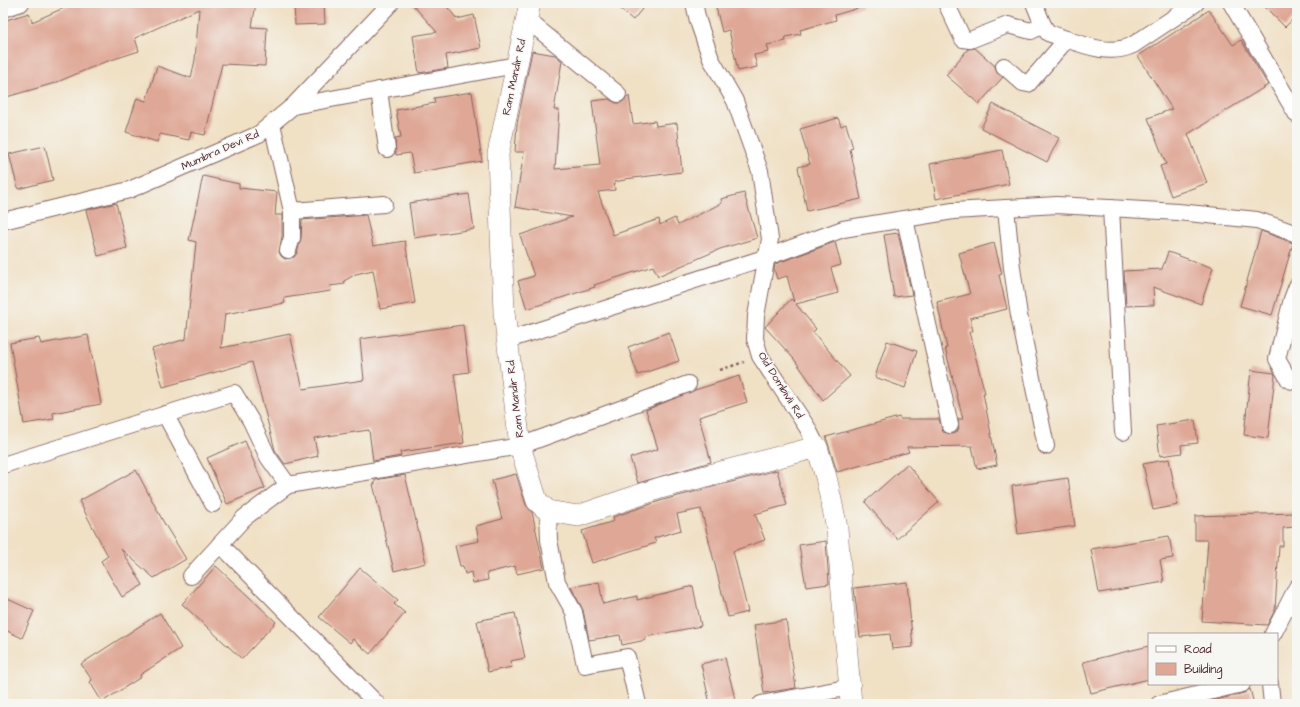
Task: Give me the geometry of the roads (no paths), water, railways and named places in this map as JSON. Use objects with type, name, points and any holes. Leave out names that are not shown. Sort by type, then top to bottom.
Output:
[{"type":"street","points":[[3,9],[21,3]]},
{"type":"street","name":"Mumbra Devi Rd","points":[[3,221],[129,190],[259,134],[293,106],[391,3]]},
{"type":"street","name":"Old Dombivli Rd","points":[[694,3],[698,22],[711,59],[736,101],[760,170],[770,240],[756,316],[754,339],[760,356],[808,427],[817,446],[826,477],[837,528],[851,695]]},
{"type":"street","points":[[946,3],[963,39],[966,41],[1008,25],[1031,31],[1042,26]]},
{"type":"street","points":[[1034,3],[1042,26],[1048,33],[1102,50],[1124,50],[1196,3]]},
{"type":"street","points":[[1231,3],[1297,116]]},
{"type":"street","points":[[528,11],[618,94]]},
{"type":"street","name":"Ram Mandir Rd","points":[[528,11],[498,154],[504,312],[520,446],[537,501],[548,511]]},
{"type":"street","points":[[1004,66],[1023,83],[1028,84],[1067,39]]},
{"type":"street","points":[[293,106],[516,65]]},
{"type":"street","points":[[379,90],[387,149]]},
{"type":"street","points":[[272,124],[292,211],[292,238],[288,250]]},
{"type":"street","points":[[292,211],[384,204]]},
{"type":"street","points":[[508,340],[767,257],[843,228],[953,211],[1057,205],[1111,208],[1257,220],[1297,234]]},
{"type":"street","points":[[1006,208],[1012,268],[1019,315],[1046,446]]},
{"type":"street","points":[[1111,208],[1123,432]]},
{"type":"street","points":[[905,218],[950,425]]},
{"type":"street","points":[[1297,286],[1292,299],[1277,359],[1290,380],[1297,382]]},
{"type":"street","points":[[191,576],[244,518],[288,485],[520,446],[688,384]]},
{"type":"street","points":[[3,465],[234,393],[251,421],[268,457],[288,485]]},
{"type":"street","points":[[165,414],[213,504]]},
{"type":"street","points":[[638,704],[627,657],[585,665],[574,612],[557,582],[549,540],[548,511],[578,516],[660,488],[817,446]]},
{"type":"street","points":[[220,544],[377,704]]},
{"type":"street","points":[[1274,633],[1297,588]]},
{"type":"street","points":[[1159,704],[1238,685]]},
{"type":"street","points":[[1270,685],[1272,704]]},
{"type":"street","points":[[761,704],[851,695]]}]
